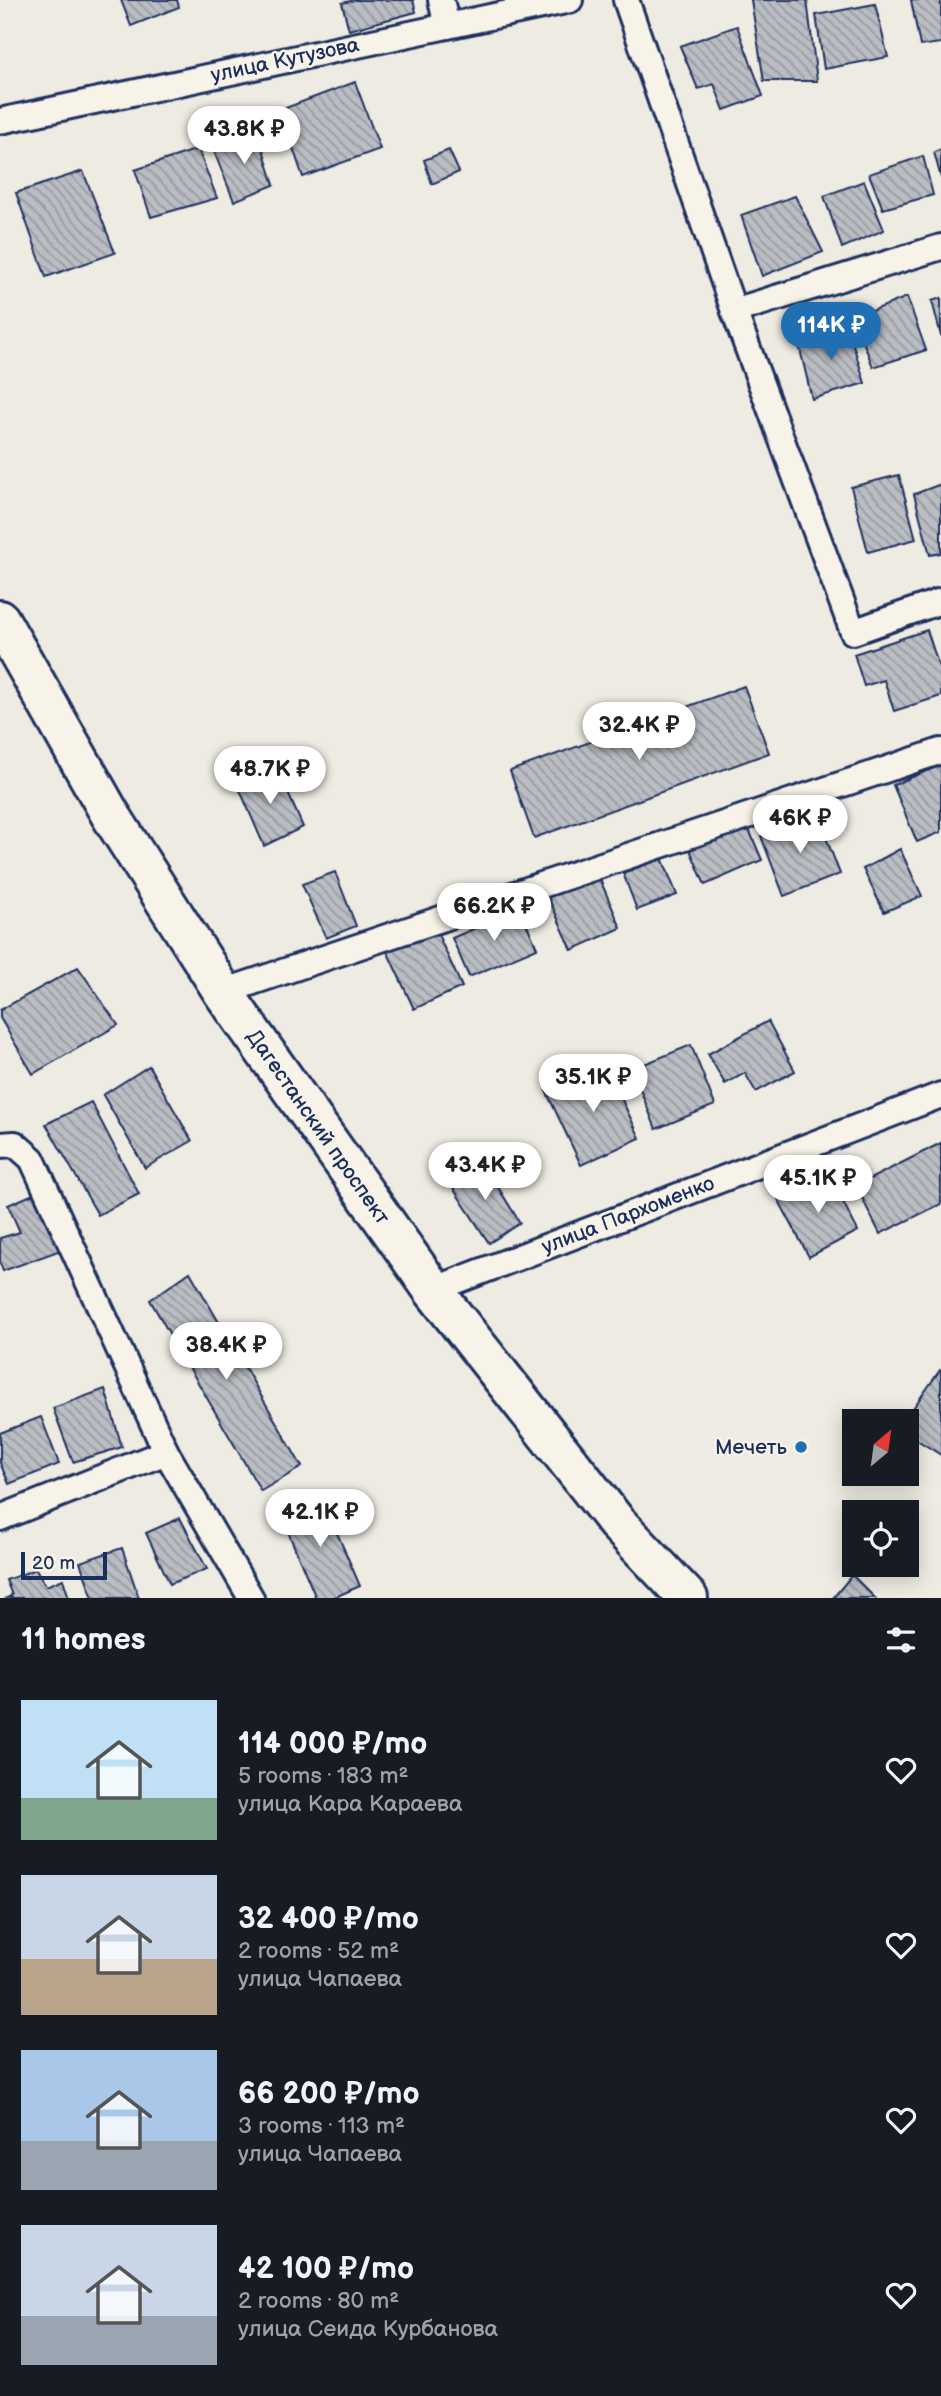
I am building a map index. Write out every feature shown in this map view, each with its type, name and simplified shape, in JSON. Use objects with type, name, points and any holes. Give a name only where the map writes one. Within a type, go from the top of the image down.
[{"type":"highway","name":"Дагестанский проспект","points":[[0,620],[110,814],[223,992],[433,1290],[617,1523],[688,1598]]},
{"type":"street","points":[[441,0],[447,26]]},
{"type":"street","name":"улица Кутузова","points":[[0,121],[570,0]]},
{"type":"street","points":[[626,0],[734,311],[853,632],[941,601]]},
{"type":"street","points":[[734,311],[941,247]]},
{"type":"street","points":[[223,992],[941,751]]},
{"type":"street","name":"улица Пархоменко","points":[[433,1290],[941,1095]]},
{"type":"street","points":[[7,1144],[32,1159],[166,1452],[251,1598]]},
{"type":"street","points":[[0,1518],[166,1452]]},
{"type":"building","points":[[121,0],[177,0],[179,7],[131,26]]},
{"type":"building","points":[[355,0],[413,0],[416,12],[349,30],[342,3]]},
{"type":"building","points":[[751,0],[807,0],[817,81],[764,81]]},
{"type":"building","points":[[911,0],[941,0],[941,43],[920,46]]},
{"type":"building","points":[[875,4],[888,57],[824,69],[816,15]]},
{"type":"building","points":[[737,26],[763,96],[724,110],[714,84],[698,89],[680,46]]},
{"type":"building","points":[[355,82],[380,149],[303,177],[280,110]]},
{"type":"building","points":[[257,130],[274,185],[234,201],[213,149]]},
{"type":"building","points":[[198,149],[217,198],[151,217],[135,170]]},
{"type":"building","points":[[941,149],[941,178],[934,152]]},
{"type":"building","points":[[449,150],[459,172],[432,184],[424,160]]},
{"type":"building","points":[[923,156],[933,195],[883,209],[869,174]]},
{"type":"building","points":[[83,171],[115,253],[46,277],[16,193]]},
{"type":"building","points":[[864,181],[884,230],[842,248],[824,196]]},
{"type":"building","points":[[795,196],[823,252],[762,276],[741,215]]},
{"type":"building","points":[[907,297],[926,350],[873,367],[854,318]]},
{"type":"building","points":[[941,298],[941,336],[932,301]]},
{"type":"building","points":[[847,325],[865,383],[812,399],[798,341]]},
{"type":"building","points":[[899,475],[916,539],[868,552],[851,487]]},
{"type":"building","points":[[941,484],[941,553],[930,555],[914,494]]},
{"type":"building","points":[[927,630],[941,673],[941,696],[894,711],[884,680],[864,686],[854,654]]},
{"type":"building","points":[[744,686],[769,753],[534,838],[510,771]]},
{"type":"building","points":[[941,765],[941,832],[917,842],[893,785]]},
{"type":"building","points":[[276,766],[303,827],[264,846],[237,783]]},
{"type":"building","points":[[817,814],[840,874],[784,896],[761,836]]},
{"type":"building","points":[[745,820],[762,860],[705,885],[688,845]]},
{"type":"building","points":[[900,849],[922,896],[884,912],[863,869]]},
{"type":"building","points":[[662,858],[677,895],[637,910],[623,873]]},
{"type":"building","points":[[335,872],[356,926],[326,938],[302,884]]},
{"type":"building","points":[[598,875],[621,928],[572,950],[548,897]]},
{"type":"building","points":[[520,909],[537,948],[469,977],[452,938]]},
{"type":"building","points":[[434,926],[462,987],[414,1009],[386,949]]},
{"type":"building","points":[[78,967],[118,1025],[33,1074],[0,1018],[0,1010]]},
{"type":"building","points":[[768,1021],[795,1071],[756,1092],[745,1073],[725,1084],[708,1054]]},
{"type":"building","points":[[691,1045],[715,1105],[656,1129],[632,1069]]},
{"type":"building","points":[[605,1064],[640,1138],[581,1165],[546,1091]]},
{"type":"building","points":[[149,1066],[192,1141],[145,1168],[103,1095]]},
{"type":"building","points":[[91,1102],[139,1194],[98,1215],[46,1124]]},
{"type":"building","points":[[941,1143],[941,1204],[880,1234],[856,1186]]},
{"type":"building","points":[[482,1161],[520,1223],[489,1243],[449,1182]]},
{"type":"building","points":[[828,1173],[858,1231],[809,1257],[778,1199]]},
{"type":"building","points":[[38,1192],[61,1250],[3,1271],[0,1263],[0,1238],[20,1232],[8,1205]]},
{"type":"building","points":[[190,1272],[302,1467],[261,1491],[150,1300]]},
{"type":"building","points":[[940,1370],[941,1455],[919,1441],[919,1409],[912,1409]]},
{"type":"building","points":[[105,1389],[122,1447],[73,1462],[53,1408]]},
{"type":"building","points":[[41,1417],[59,1464],[9,1484],[0,1463],[0,1433]]},
{"type":"building","points":[[321,1496],[360,1586],[333,1598],[316,1598],[280,1513]]},
{"type":"building","points":[[180,1518],[207,1569],[170,1584],[146,1533]]},
{"type":"building","points":[[122,1548],[139,1598],[93,1598],[80,1562]]},
{"type":"building","points":[[36,1569],[46,1586],[63,1579],[69,1598],[7,1598],[12,1595],[6,1580]]},
{"type":"building","points":[[850,1577],[854,1577],[875,1598],[833,1598]]},
{"type":"place","name":"Мечеть","points":[[801,1447]]}]
